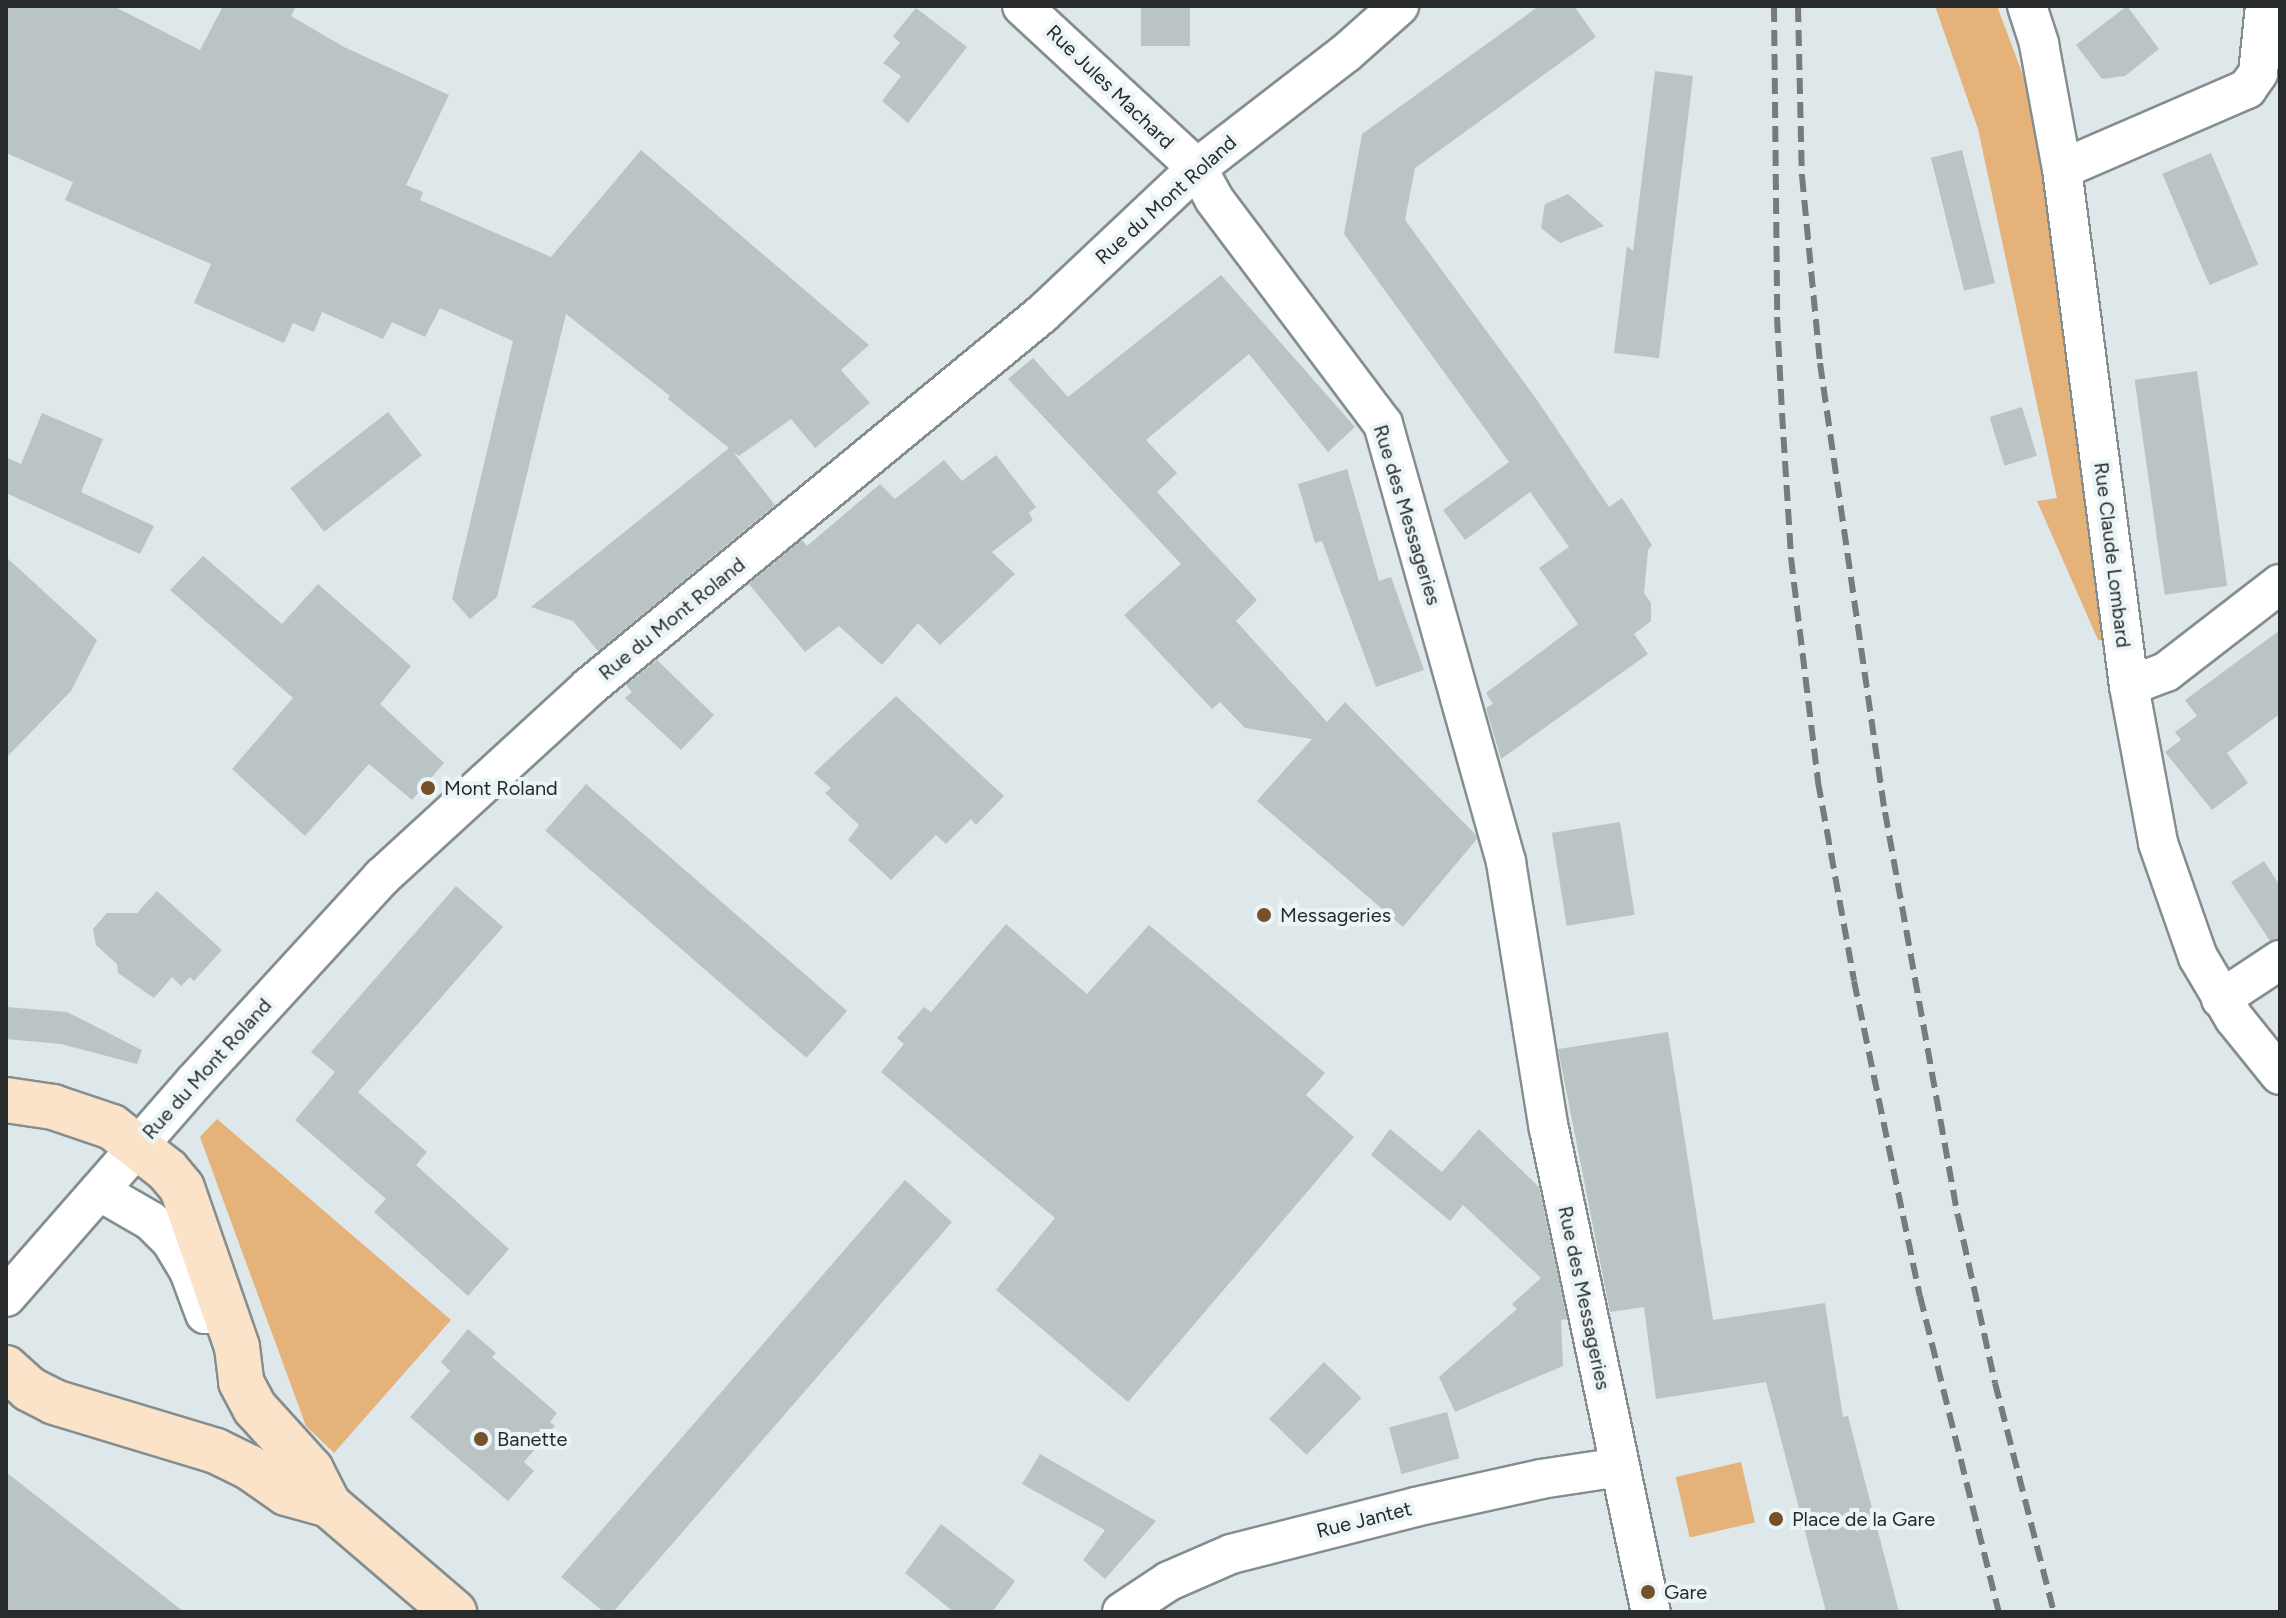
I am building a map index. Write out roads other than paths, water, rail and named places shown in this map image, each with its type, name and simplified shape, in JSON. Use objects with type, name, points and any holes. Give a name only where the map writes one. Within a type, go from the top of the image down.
[{"type":"main road","points":[[6,1100],[84,1115],[112,1127],[138,1146],[182,1188],[237,1347],[241,1382],[255,1408],[311,1470],[329,1505],[454,1612]]},
{"type":"main road","points":[[6,1368],[29,1389],[54,1402],[216,1451],[249,1467],[286,1493],[329,1505]]},
{"type":"street","name":"Rue Jules Machard","points":[[1022,6],[1197,168]]},
{"type":"street","name":"Rue du Mont Roland","points":[[6,1297],[382,877],[589,687],[1042,314],[1197,168],[1346,53],[1399,6]]},
{"type":"street","name":"Rue Claude Lombard","points":[[2027,6],[2039,44],[2062,169],[2129,686],[2145,786],[2163,864],[2193,947],[2221,999],[2280,1075]]},
{"type":"street","points":[[2062,169],[2247,89],[2258,73],[2265,6]]},
{"type":"street","name":"Rue des Messageries","points":[[1197,168],[1214,199],[1383,424],[1506,862],[1549,1129],[1651,1612]]},
{"type":"street","points":[[2129,686],[2166,672],[2280,584]]},
{"type":"street","points":[[2221,999],[2280,960]]},
{"type":"street","points":[[99,1191],[140,1214],[171,1241],[189,1271],[222,1359],[241,1382]]},
{"type":"street","name":"Rue Jantet","points":[[1122,1612],[1169,1581],[1215,1559],[1415,1507],[1541,1479],[1620,1467]]},
{"type":"railway","points":[[1774,6],[1777,317],[1782,413],[1791,558],[1818,782],[1854,981],[1920,1296],[1999,1612]]},
{"type":"railway","points":[[1798,6],[1802,176],[1820,363],[1885,812],[1958,1216],[1995,1383],[2054,1612]]},
{"type":"place","name":"Mont Roland","points":[[428,788]]},
{"type":"place","name":"Messageries","points":[[1264,915]]},
{"type":"place","name":"Banette","points":[[481,1439]]},
{"type":"place","name":"Place de la Gare","points":[[1776,1519]]},
{"type":"place","name":"Gare","points":[[1648,1592]]}]
